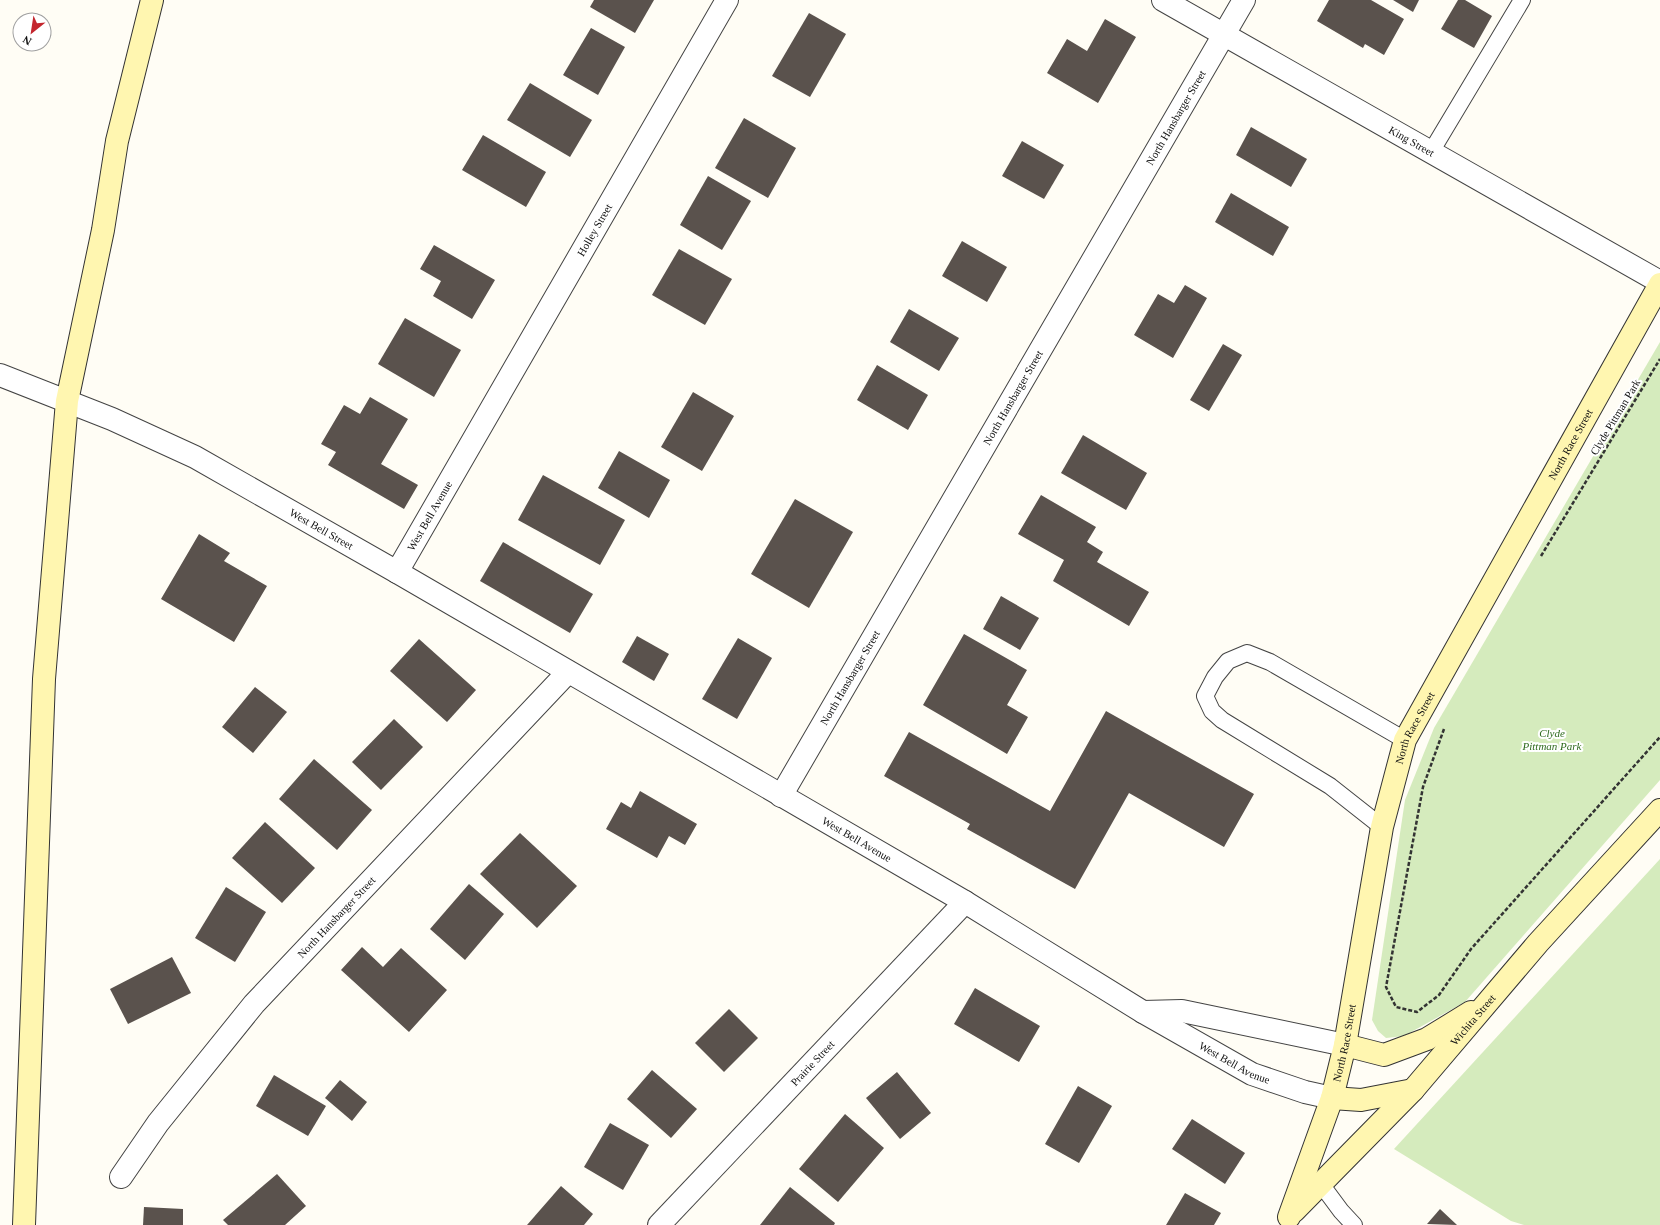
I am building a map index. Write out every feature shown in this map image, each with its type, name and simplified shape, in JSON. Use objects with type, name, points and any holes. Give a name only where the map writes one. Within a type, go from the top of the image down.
[{"type":"street","points":[[24,1225],[44,679],[67,401],[103,230],[117,141],[152,0]]},
{"type":"street","name":"Holley Street","points":[[462,458],[727,0]]},
{"type":"street","name":"King Street","points":[[1163,0],[1660,283]]},
{"type":"street","name":"North Hansbarger Street","points":[[781,796],[1244,0]]},
{"type":"street","name":"North Race Street","points":[[1285,1221],[1332,1098],[1345,1045],[1382,827],[1405,740],[1660,283]]},
{"type":"street","name":"West Bell Street","points":[[0,375],[112,419],[194,457],[568,672]]},
{"type":"street","name":"West Bell Avenue","points":[[396,572],[462,458]]},
{"type":"street","name":"West Bell Avenue","points":[[568,672],[965,902],[1143,1012],[1252,1074],[1305,1092],[1332,1098]]},
{"type":"street","name":"North Hansbarger Street","points":[[121,1177],[158,1123],[254,1004],[568,672]]},
{"type":"street","name":"Wichita Street","points":[[1285,1221],[1413,1090],[1538,943],[1660,810]]},
{"type":"street","name":"Prairie Street","points":[[660,1225],[965,902]]},
{"type":"street","points":[[1143,1012],[1182,1011],[1345,1045],[1384,1056],[1427,1039],[1488,1001]]},
{"type":"street","points":[[1332,1098],[1361,1100],[1413,1090]]},
{"type":"lane","points":[[1431,152],[1522,0]]},
{"type":"lane","points":[[1382,827],[1330,786],[1222,720],[1212,711],[1205,696],[1215,677],[1228,661],[1247,653],[1270,662],[1405,740]]},
{"type":"lane","points":[[1322,1184],[1341,1211],[1354,1225]]},
{"type":"path","name":"Clyde Pittman Park","points":[[1537,563],[1660,359]]},
{"type":"path","points":[[1444,728],[1423,787],[1386,987],[1396,1007],[1417,1012],[1439,995],[1471,949],[1660,737]]},
{"type":"green space","name":"Clyde Pittman Park","points":[[1660,342],[1660,780],[1465,1002],[1404,1036],[1386,1038],[1378,1031],[1372,1020],[1405,800],[1434,728]]},
{"type":"green space","points":[[1660,859],[1660,1225],[1524,1225],[1511,1221],[1394,1149]]},
{"type":"building","points":[[594,0],[654,0],[635,33],[590,7]]},
{"type":"building","points":[[1329,0],[1371,0],[1404,19],[1384,55],[1365,44],[1363,48],[1317,21]]},
{"type":"building","points":[[1393,0],[1419,0],[1413,12]]},
{"type":"building","points":[[1458,0],[1465,0],[1492,16],[1474,48],[1441,29]]},
{"type":"building","points":[[809,13],[846,34],[810,97],[772,76]]},
{"type":"building","points":[[1105,19],[1136,37],[1098,103],[1047,73],[1067,39],[1087,51]]},
{"type":"building","points":[[591,28],[625,47],[598,95],[563,75]]},
{"type":"building","points":[[530,83],[592,120],[570,157],[507,120]]},
{"type":"building","points":[[744,118],[796,148],[768,198],[715,168]]},
{"type":"building","points":[[1251,127],[1307,159],[1291,187],[1236,155]]},
{"type":"building","points":[[483,135],[546,172],[526,207],[462,170]]},
{"type":"building","points":[[1022,141],[1064,165],[1044,199],[1002,176]]},
{"type":"building","points":[[708,176],[751,201],[722,250],[680,225]]},
{"type":"building","points":[[1231,193],[1289,227],[1273,256],[1215,222]]},
{"type":"building","points":[[962,241],[1007,267],[987,302],[942,276]]},
{"type":"building","points":[[434,245],[495,280],[472,319],[433,296],[441,281],[420,269]]},
{"type":"building","points":[[679,249],[732,279],[705,325],[652,295]]},
{"type":"building","points":[[1185,285],[1207,298],[1173,358],[1134,335],[1158,294],[1174,303]]},
{"type":"building","points":[[909,309],[959,338],[939,371],[890,342]]},
{"type":"building","points":[[405,318],[461,350],[434,397],[378,364]]},
{"type":"building","points":[[1223,344],[1242,355],[1209,411],[1190,400]]},
{"type":"building","points":[[877,365],[928,395],[908,430],[857,400]]},
{"type":"building","points":[[693,392],[734,416],[702,471],[661,447]]},
{"type":"building","points":[[370,397],[408,419],[381,464],[418,485],[404,509],[328,465],[336,452],[321,444],[344,405],[360,414]]},
{"type":"building","points":[[1083,435],[1147,473],[1126,510],[1061,473]]},
{"type":"building","points":[[619,451],[670,480],[649,518],[598,488]]},
{"type":"building","points":[[543,475],[625,520],[600,565],[518,520]]},
{"type":"building","points":[[1041,495],[1096,527],[1087,542],[1103,552],[1097,562],[1149,592],[1129,626],[1053,581],[1064,560],[1018,534]]},
{"type":"building","points":[[795,499],[853,532],[809,608],[751,574]]},
{"type":"building","points":[[199,534],[230,553],[224,561],[267,586],[234,642],[161,599]]},
{"type":"building","points":[[503,542],[593,594],[570,633],[480,581]]},
{"type":"building","points":[[1001,596],[1039,618],[1020,650],[983,629]]},
{"type":"building","points":[[964,634],[1027,670],[1007,705],[1028,717],[1007,754],[923,705]]},
{"type":"building","points":[[637,636],[669,654],[654,681],[622,662]]},
{"type":"building","points":[[738,638],[772,658],[737,719],[702,699]]},
{"type":"building","points":[[419,639],[476,690],[447,722],[390,671]]},
{"type":"building","points":[[255,687],[287,712],[253,753],[222,727]]},
{"type":"building","points":[[1106,711],[1254,794],[1224,847],[1129,793],[1075,889],[967,829],[970,824],[884,776],[909,732],[1050,811]]},
{"type":"building","points":[[394,719],[423,747],[381,790],[352,762]]},
{"type":"building","points":[[314,759],[372,810],[337,850],[279,799]]},
{"type":"building","points":[[640,791],[697,824],[685,845],[669,836],[657,858],[606,829],[621,802],[631,808]]},
{"type":"building","points":[[265,822],[315,868],[282,903],[232,858]]},
{"type":"building","points":[[520,833],[577,886],[537,928],[480,874]]},
{"type":"building","points":[[469,884],[504,914],[465,960],[430,929]]},
{"type":"building","points":[[226,887],[266,912],[235,962],[195,938]]},
{"type":"building","points":[[362,947],[383,967],[401,948],[447,990],[409,1032],[341,970]]},
{"type":"building","points":[[172,957],[191,993],[128,1024],[110,989]]},
{"type":"building","points":[[975,988],[1040,1026],[1019,1062],[954,1024]]},
{"type":"building","points":[[729,1009],[758,1038],[724,1072],[695,1043]]},
{"type":"building","points":[[652,1070],[697,1109],[671,1138],[627,1099]]},
{"type":"building","points":[[897,1072],[931,1113],[900,1139],[866,1098]]},
{"type":"building","points":[[274,1075],[326,1106],[308,1136],[256,1106]]},
{"type":"building","points":[[340,1080],[367,1102],[352,1121],[325,1098]]},
{"type":"building","points":[[1078,1086],[1112,1106],[1079,1163],[1045,1144]]},
{"type":"building","points":[[845,1114],[884,1148],[838,1202],[799,1169]]},
{"type":"building","points":[[1192,1119],[1245,1153],[1225,1184],[1172,1149]]},
{"type":"building","points":[[610,1123],[649,1145],[623,1190],[584,1167]]},
{"type":"building","points":[[277,1174],[306,1206],[285,1225],[228,1225],[223,1220]]},
{"type":"building","points":[[561,1186],[593,1214],[584,1225],[527,1225]]},
{"type":"building","points":[[790,1187],[835,1223],[834,1225],[760,1225]]},
{"type":"building","points":[[1185,1193],[1221,1213],[1214,1225],[1166,1225]]},
{"type":"building","points":[[144,1207],[183,1209],[183,1225],[143,1225]]},
{"type":"building","points":[[1440,1209],[1457,1225],[1427,1224]]}]
